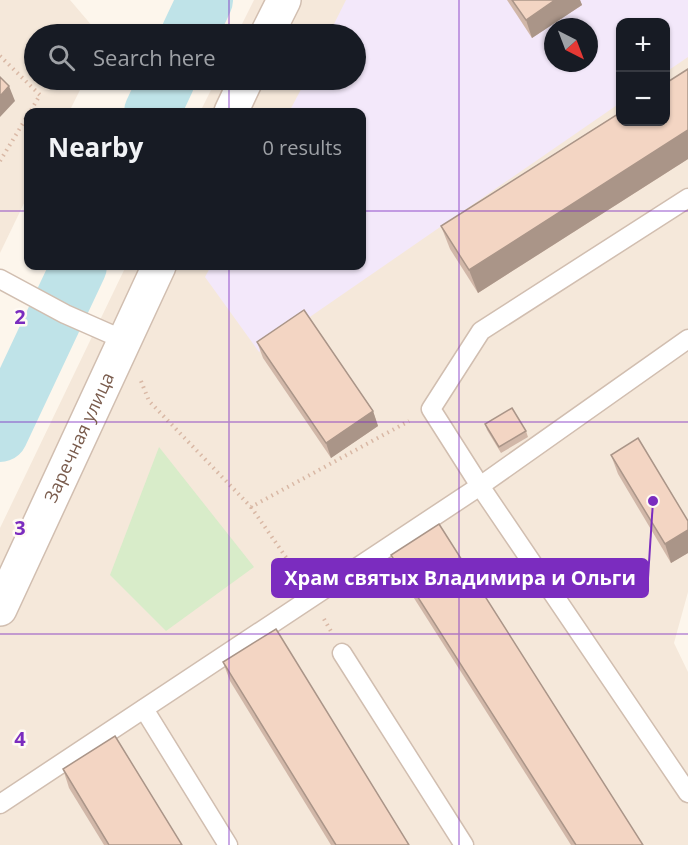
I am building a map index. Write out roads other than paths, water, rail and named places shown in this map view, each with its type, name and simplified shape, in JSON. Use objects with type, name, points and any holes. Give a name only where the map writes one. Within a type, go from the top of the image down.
[{"type":"street","points":[[272,24],[284,0]]},
{"type":"street","points":[[233,108],[241,90]]},
{"type":"street","name":"Заречная улица","points":[[0,609],[157,270]]},
{"type":"lane","points":[[688,198],[481,331],[431,409],[480,486],[688,793]]},
{"type":"lane","points":[[2,281],[65,314],[124,340]]},
{"type":"lane","points":[[0,804],[480,486],[688,339]]},
{"type":"lane","points":[[342,653],[464,845]]},
{"type":"lane","points":[[144,709],[228,845]]},
{"type":"waterway","points":[[194,24],[205,0]]},
{"type":"waterway","points":[[154,108],[162,90]]},
{"type":"waterway","points":[[0,434],[77,270]]},
{"type":"place","name":"Храм святых Владимира и Ольги","points":[[653,501]]}]
